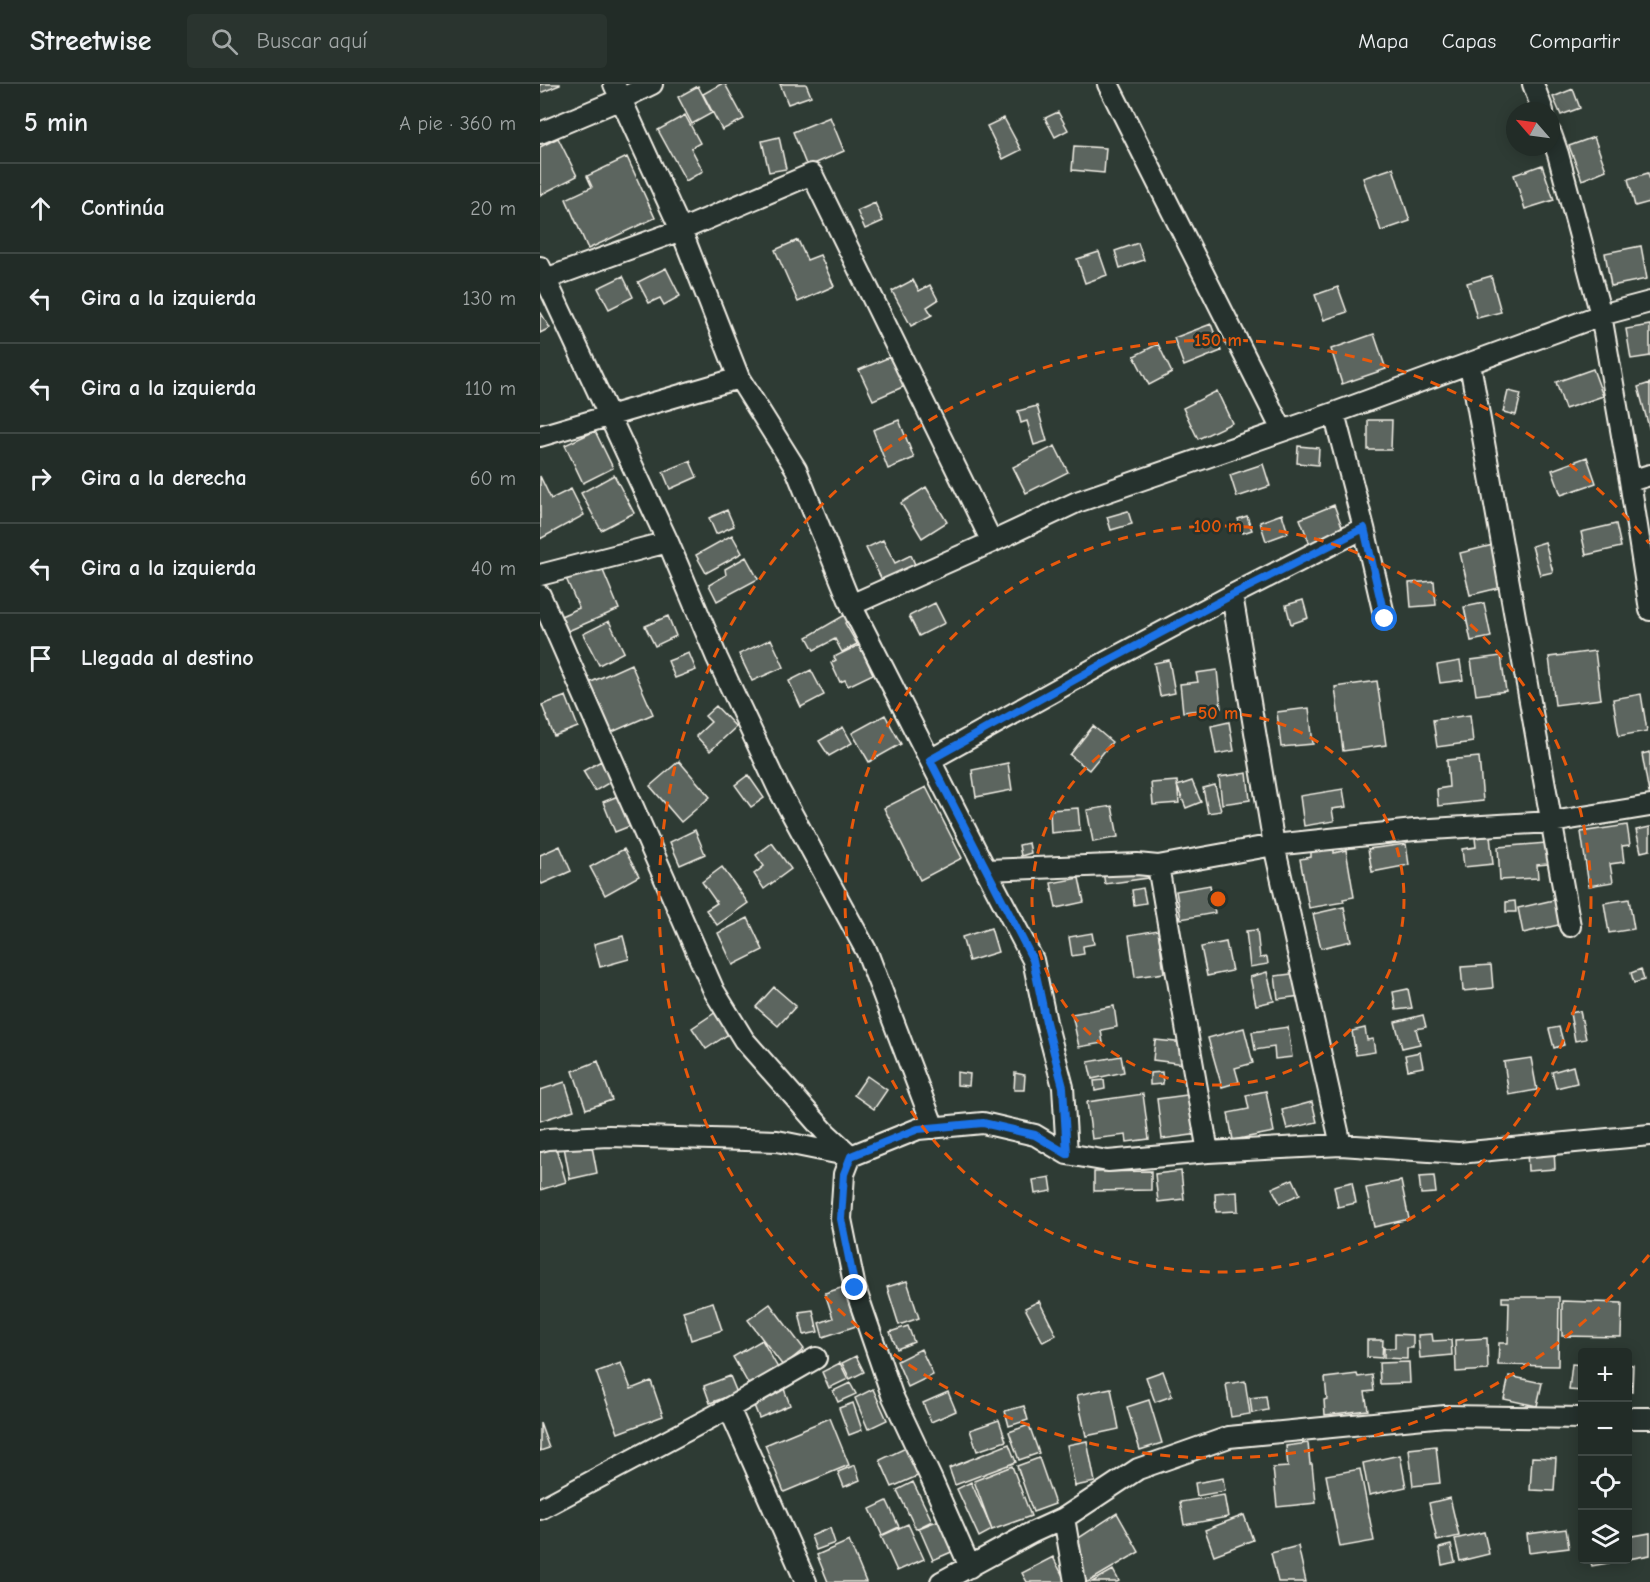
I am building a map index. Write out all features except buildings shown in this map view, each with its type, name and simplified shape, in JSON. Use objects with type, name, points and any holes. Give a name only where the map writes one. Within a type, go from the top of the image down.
[{"type":"street","points":[[540,133],[618,91],[652,84]]},
{"type":"street","points":[[1108,84],[1282,430]]},
{"type":"street","points":[[1533,84],[1540,102]]},
{"type":"street","points":[[618,91],[681,230],[739,378],[796,470],[851,605],[1033,960],[1063,1087],[1067,1154]]},
{"type":"street","points":[[1559,156],[1601,315],[1650,610]]},
{"type":"street","points":[[934,1128],[867,952],[779,790],[717,658],[668,542],[542,275],[681,230],[812,174],[992,542]]},
{"type":"street","points":[[851,605],[1077,502],[1334,413],[1601,315],[1650,302]]},
{"type":"street","points":[[1470,364],[1570,926]]},
{"type":"street","points":[[540,436],[739,378]]},
{"type":"street","points":[[1334,413],[1385,619]]},
{"type":"street","points":[[1630,481],[1650,475]]},
{"type":"street","points":[[930,760],[1232,595],[1364,528]]},
{"type":"street","points":[[540,576],[668,542]]},
{"type":"street","points":[[540,595],[714,991],[744,1040],[826,1133],[851,1156]]},
{"type":"street","points":[[1232,595],[1274,845],[1341,1145]]},
{"type":"street","points":[[986,870],[1137,864],[1158,867],[1274,845],[1414,830],[1552,822],[1650,806]]},
{"type":"street","points":[[1158,867],[1208,1152]]},
{"type":"street","points":[[540,1141],[609,1136],[777,1142],[851,1156],[918,1129],[983,1123],[1035,1135],[1067,1154],[1108,1161],[1208,1152],[1341,1145],[1459,1153],[1650,1135]]},
{"type":"street","points":[[851,1156],[844,1174],[841,1219],[855,1288],[892,1395],[970,1567]]},
{"type":"street","points":[[540,1509],[729,1408],[816,1358]]},
{"type":"street","points":[[729,1408],[806,1582]]},
{"type":"street","points":[[941,1582],[1031,1533],[1064,1518],[1138,1469],[1229,1437],[1445,1416],[1578,1418]]},
{"type":"street","points":[[1632,1418],[1650,1418]]},
{"type":"street","points":[[1064,1518],[1075,1582]]},
{"type":"route","points":[[855,1288],[841,1219],[844,1174],[851,1156],[918,1129],[983,1123],[1035,1135],[1067,1154],[1063,1087],[1033,960],[930,760],[1108,661],[1364,528],[1385,619]]}]
